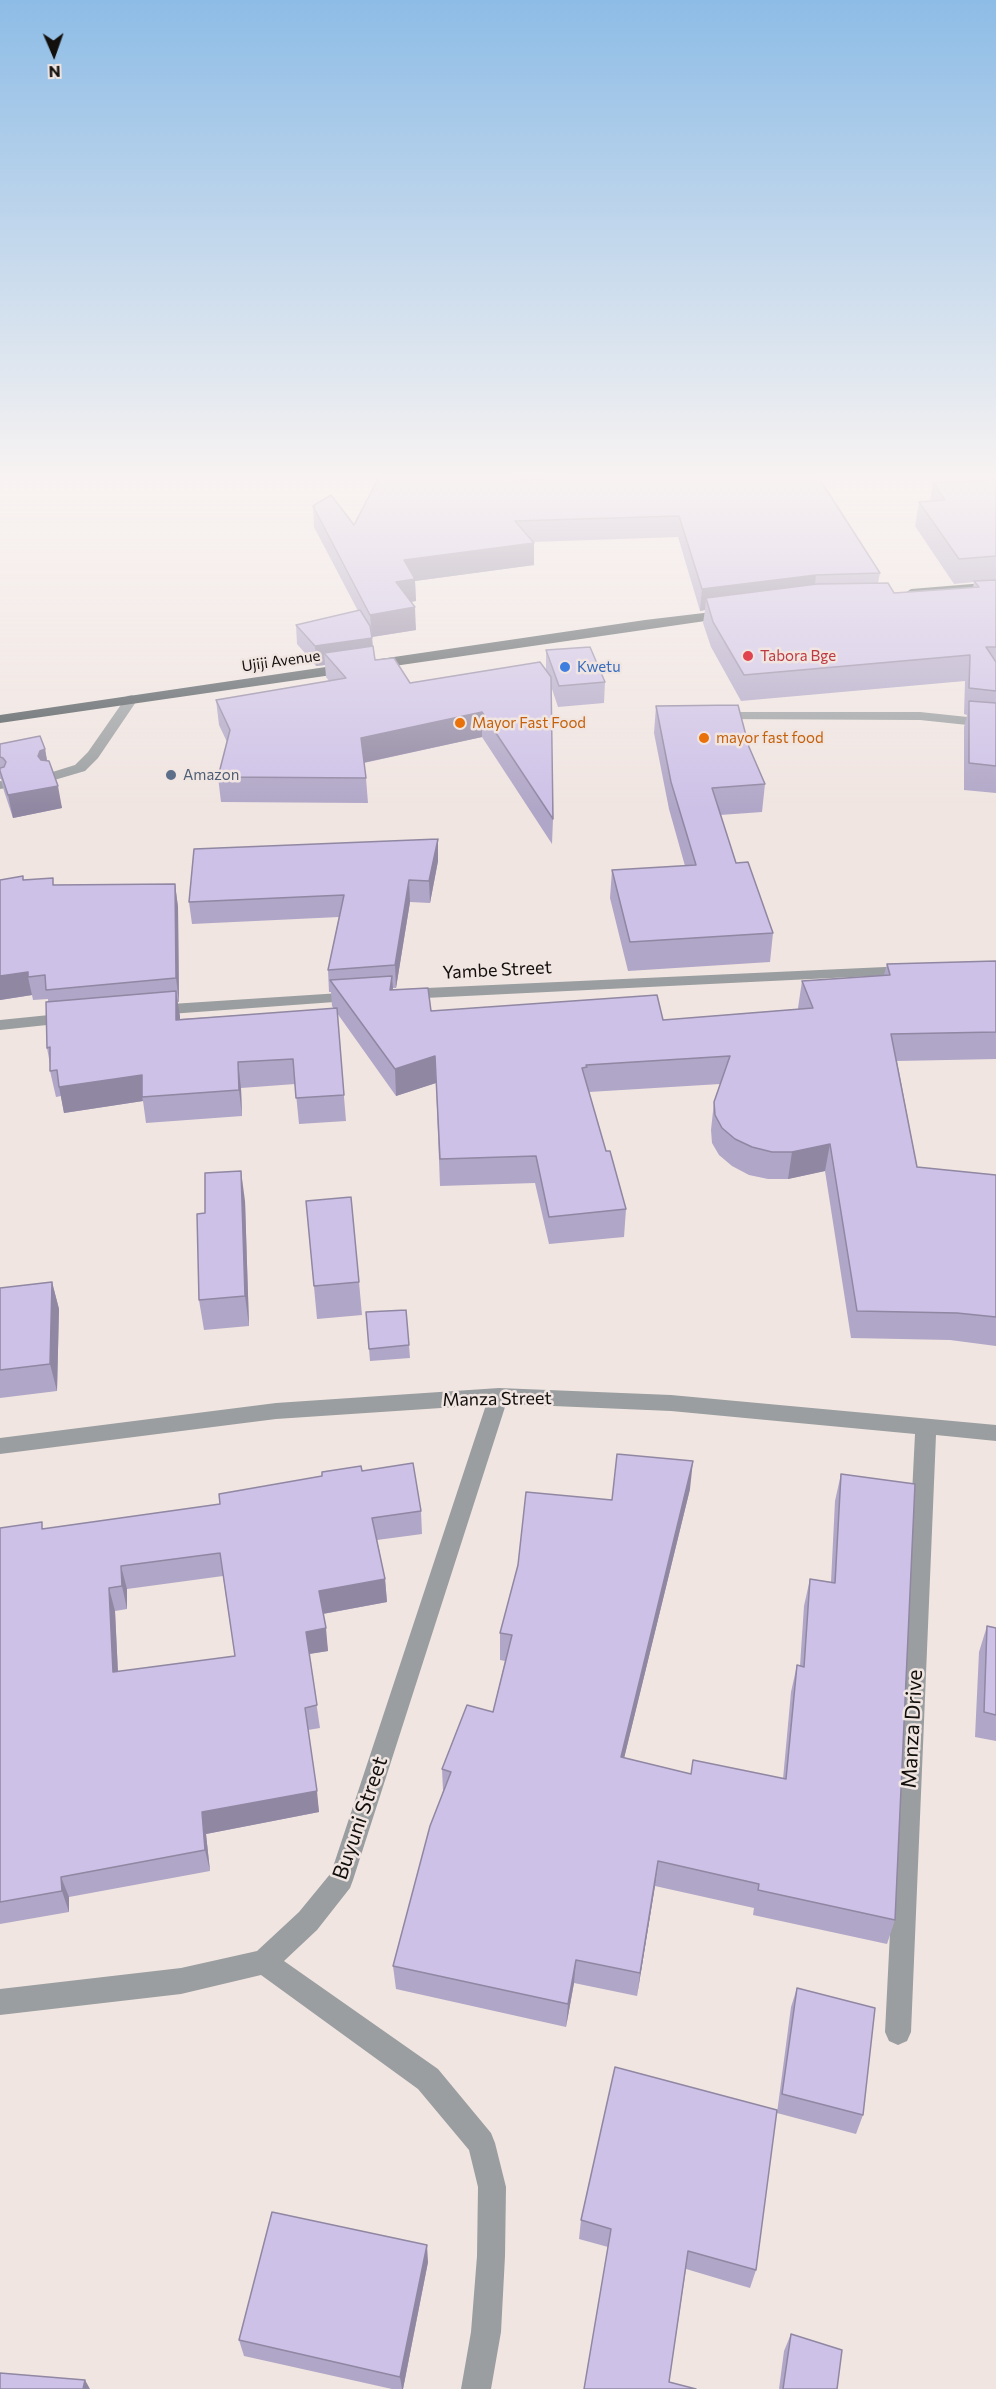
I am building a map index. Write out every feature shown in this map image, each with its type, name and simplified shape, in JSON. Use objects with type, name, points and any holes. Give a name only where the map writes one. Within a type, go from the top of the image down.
[{"type":"highway","points":[[992,586],[904,598],[996,599]]},
{"type":"highway","name":"Ujiji Avenue","points":[[0,719],[645,624],[746,612]]},
{"type":"street","points":[[51,777],[80,768],[93,755],[132,699]]},
{"type":"street","points":[[700,716],[920,716],[996,724]]},
{"type":"street","name":"Yambe Street","points":[[139,1012],[378,996],[927,970]]},
{"type":"street","points":[[0,1025],[81,1017]]},
{"type":"street","name":"Manza Street","points":[[0,1446],[276,1411],[499,1395],[671,1403],[996,1433]]},
{"type":"street","name":"Buyuni Street","points":[[0,2002],[182,1981],[264,1962],[308,1921],[341,1880],[499,1395]]},
{"type":"street","name":"Manza Drive","points":[[898,2032],[926,1426]]},
{"type":"street","points":[[264,1962],[428,2079],[481,2143],[492,2187],[491,2256],[486,2332],[476,2389]]},
{"type":"building","points":[[355,586],[399,586],[415,607],[370,615]]},
{"type":"building","points":[[701,586],[722,586],[702,589]]},
{"type":"building","points":[[797,586],[890,586],[894,593],[996,586],[996,647],[986,647],[996,662],[996,691],[969,688],[970,655],[744,675],[713,622],[706,598]]},
{"type":"building","points":[[360,610],[370,626],[372,638],[315,646],[296,625]]},
{"type":"building","points":[[373,646],[375,660],[394,658],[410,683],[540,662],[551,677],[553,819],[482,712],[361,738],[366,778],[218,777],[230,730],[216,700],[346,678],[324,653]]},
{"type":"building","points":[[590,647],[605,682],[559,686],[546,650]]},
{"type":"building","points":[[969,701],[996,703],[996,766],[969,763]]},
{"type":"building","points":[[738,705],[749,747],[765,784],[712,788],[736,863],[748,862],[773,933],[630,942],[612,870],[696,865],[671,782],[656,706]]},
{"type":"building","points":[[40,736],[45,749],[40,751],[38,756],[41,760],[49,761],[58,786],[8,795],[0,771],[6,762],[0,757],[0,744]]},
{"type":"building","points":[[438,839],[429,881],[409,880],[395,965],[328,970],[344,895],[189,902],[194,849]]},
{"type":"building","points":[[23,876],[23,880],[53,878],[53,885],[175,884],[176,978],[46,990],[45,975],[28,977],[28,972],[0,976],[0,880]]},
{"type":"building","points":[[996,961],[996,1032],[891,1034],[917,1167],[996,1175],[996,1317],[957,1313],[857,1311],[830,1144],[792,1152],[772,1152],[752,1147],[735,1139],[722,1128],[715,1115],[714,1102],[730,1056],[586,1065],[587,1067],[582,1068],[606,1151],[610,1151],[626,1209],[549,1217],[536,1156],[440,1159],[435,1056],[395,1069],[330,980],[392,976],[390,990],[428,988],[431,1011],[657,995],[663,1020],[813,1008],[802,981],[890,975],[887,964]]},
{"type":"building","points":[[176,991],[176,1020],[337,1008],[344,1095],[296,1098],[293,1059],[238,1062],[239,1090],[142,1097],[142,1075],[59,1087],[57,1070],[50,1071],[46,1002]]},
{"type":"building","points":[[241,1171],[245,1296],[199,1300],[197,1214],[205,1213],[205,1173]]},
{"type":"building","points":[[351,1197],[359,1282],[314,1286],[306,1201]]},
{"type":"building","points":[[52,1282],[50,1364],[0,1370],[0,1288]]},
{"type":"building","points":[[406,1310],[409,1345],[369,1349],[366,1312]]},
{"type":"building","points":[[617,1454],[693,1461],[621,1757],[691,1774],[693,1760],[786,1779],[797,1665],[804,1667],[810,1579],[835,1583],[841,1474],[915,1484],[895,1920],[758,1890],[759,1884],[658,1861],[640,1973],[576,1960],[568,2004],[393,1966],[430,1826],[451,1772],[442,1769],[467,1705],[493,1712],[512,1635],[500,1633],[518,1565],[526,1492],[612,1500]]},
{"type":"building","points":[[413,1463],[421,1511],[372,1518],[385,1579],[319,1591],[326,1628],[306,1632],[317,1705],[305,1708],[317,1791],[202,1812],[205,1850],[61,1877],[62,1891],[0,1902],[0,1528],[42,1522],[42,1529],[220,1504],[219,1494],[322,1476],[322,1472],[361,1466],[362,1471]],"holes":[[[220,1553],[235,1656],[113,1672],[109,1588],[122,1586],[121,1566]]]},
{"type":"building","points":[[987,1626],[996,1628],[996,1715],[984,1712]]},
{"type":"building","points":[[797,1988],[875,2008],[863,2115],[782,2094]]},
{"type":"building","points":[[615,2067],[777,2110],[756,2270],[688,2251],[669,2382],[696,2389],[584,2389],[611,2229],[581,2220]]},
{"type":"building","points":[[272,2212],[427,2245],[400,2377],[239,2340]]},
{"type":"building","points":[[791,2334],[842,2350],[837,2389],[783,2389]]},
{"type":"building","points":[[0,2373],[85,2380],[83,2389],[0,2389]]},
{"type":"place","name":"Tabora Bge","points":[[748,656]]},
{"type":"place","name":"Kwetu","points":[[565,667]]},
{"type":"place","name":"Mayor Fast Food","points":[[460,723]]},
{"type":"place","name":"mayor fast food","points":[[704,738]]},
{"type":"place","name":"Amazon","points":[[171,775]]}]
